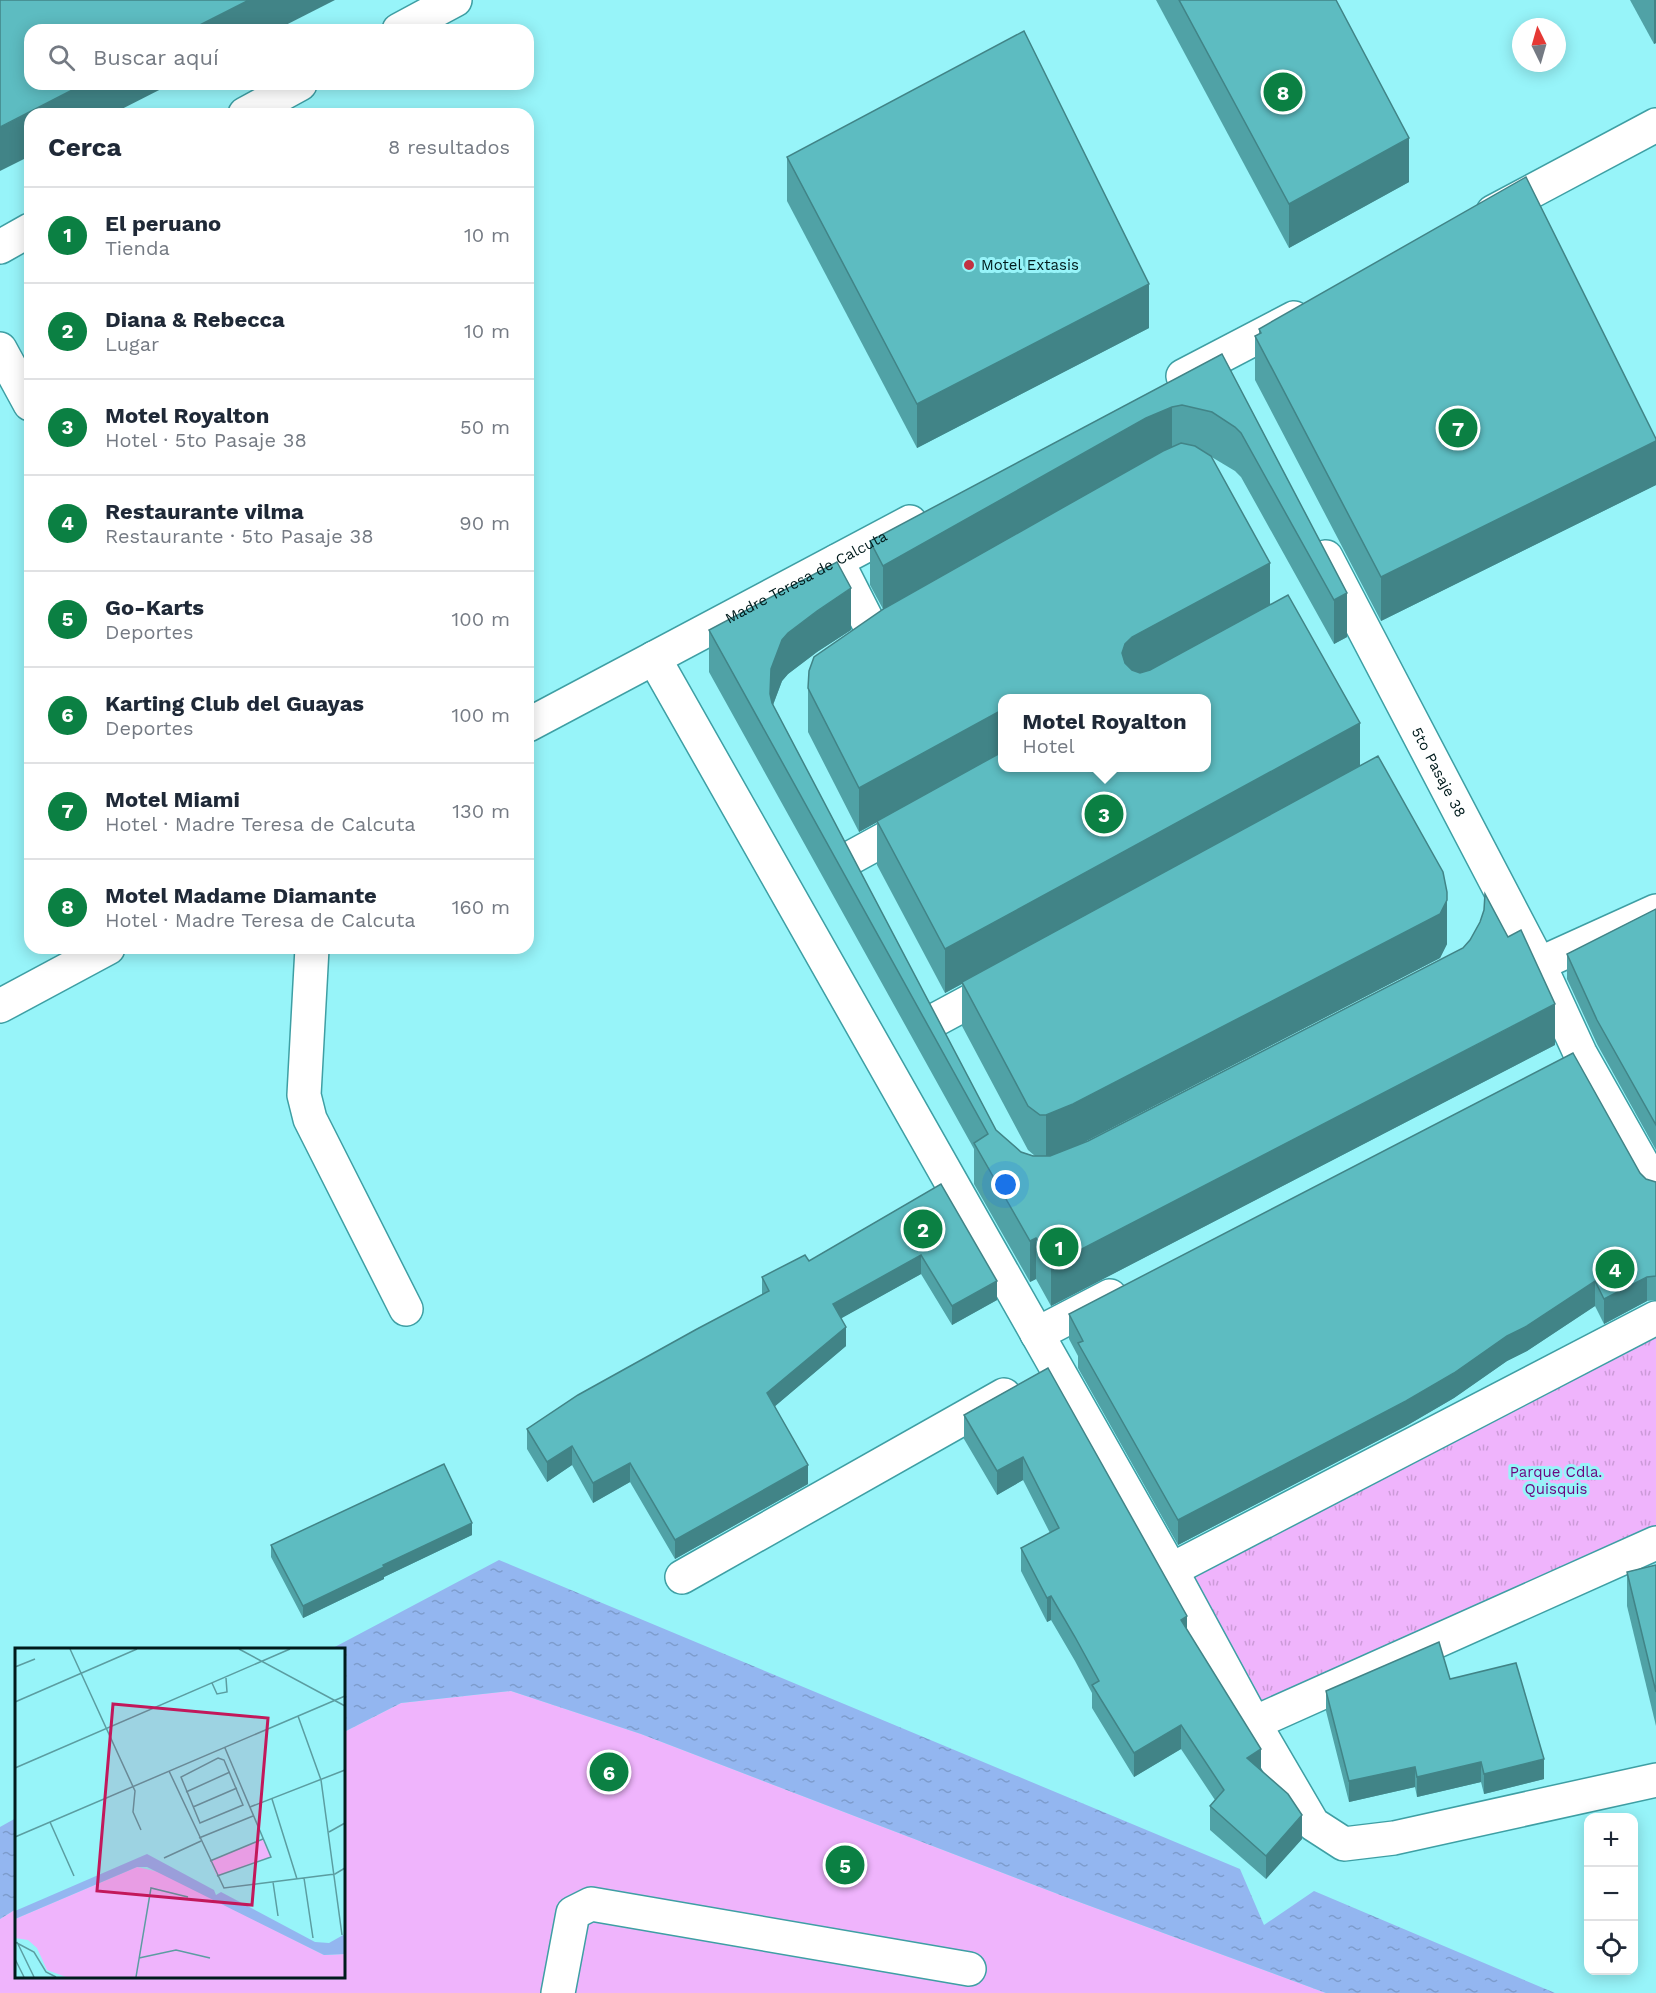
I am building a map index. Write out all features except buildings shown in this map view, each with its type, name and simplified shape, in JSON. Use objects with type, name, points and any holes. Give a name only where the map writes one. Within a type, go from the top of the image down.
[{"type":"street","points":[[410,24],[455,0]]},
{"type":"street","points":[[256,108],[289,90]]},
{"type":"street","points":[[1470,224],[1656,125]]},
{"type":"street","points":[[0,247],[24,234]]},
{"type":"street","points":[[1159,390],[1226,367],[1324,301]]},
{"type":"street","points":[[0,349],[24,393]]},
{"type":"street","name":"Madre Teresa de Calcuta","points":[[534,722],[941,506]]},
{"type":"street","name":"5to Pasaje 38","points":[[1314,535],[1539,964],[1569,1059],[1656,1188]]},
{"type":"street","points":[[837,561],[886,630],[847,655]]},
{"type":"street","points":[[654,658],[1313,1824],[1344,1844],[1394,1838],[1656,1780]]},
{"type":"street","points":[[852,857],[944,807]]},
{"type":"street","points":[[836,828],[868,887]]},
{"type":"street","points":[[1539,964],[1656,911]]},
{"type":"street","points":[[0,1006],[97,954]]},
{"type":"street","points":[[312,954],[304,1095],[310,1119],[406,1310]]},
{"type":"street","points":[[937,1019],[1031,968]]},
{"type":"street","points":[[921,989],[954,1050]]},
{"type":"street","points":[[1037,1334],[1132,1285]]},
{"type":"street","points":[[1171,1570],[1656,1318]]},
{"type":"street","points":[[682,1577],[1055,1366]]},
{"type":"street","points":[[1254,1723],[1656,1543]]},
{"type":"street","points":[[558,1993],[573,1912],[591,1904],[969,1969]]},
{"type":"green space","name":"Parque Cdla. Quisquis","points":[[1656,1318],[1656,1543],[1254,1723],[1171,1570]]},
{"type":"green space","points":[[511,1691],[641,1734],[1071,1899],[1326,1993],[0,1993],[0,1919],[15,1910],[15,1978],[345,1978],[345,1731],[401,1703]]},
{"type":"water","points":[[499,1560],[1240,1869],[1264,1925],[1314,1891],[1555,1993],[1326,1993],[1071,1899],[641,1734],[511,1691],[401,1703],[345,1731],[345,1648],[333,1648]]},
{"type":"water","points":[[15,1819],[15,1910],[0,1919],[0,1827]]},
{"type":"place","name":"Motel Madame Diamante","points":[[1283,92]]},
{"type":"place","name":"Motel Extasis","points":[[969,265]]},
{"type":"place","name":"Motel Miami","points":[[1458,428]]},
{"type":"place","name":"Motel Royalton","points":[[1104,814]]},
{"type":"place","name":"Diana & Rebecca","points":[[923,1229]]},
{"type":"place","name":"El peruano","points":[[1059,1247]]},
{"type":"place","name":"Restaurante vilma","points":[[1615,1269]]},
{"type":"place","name":"Karting Club del Guayas","points":[[609,1772]]},
{"type":"place","name":"Go-Karts","points":[[845,1865]]}]
